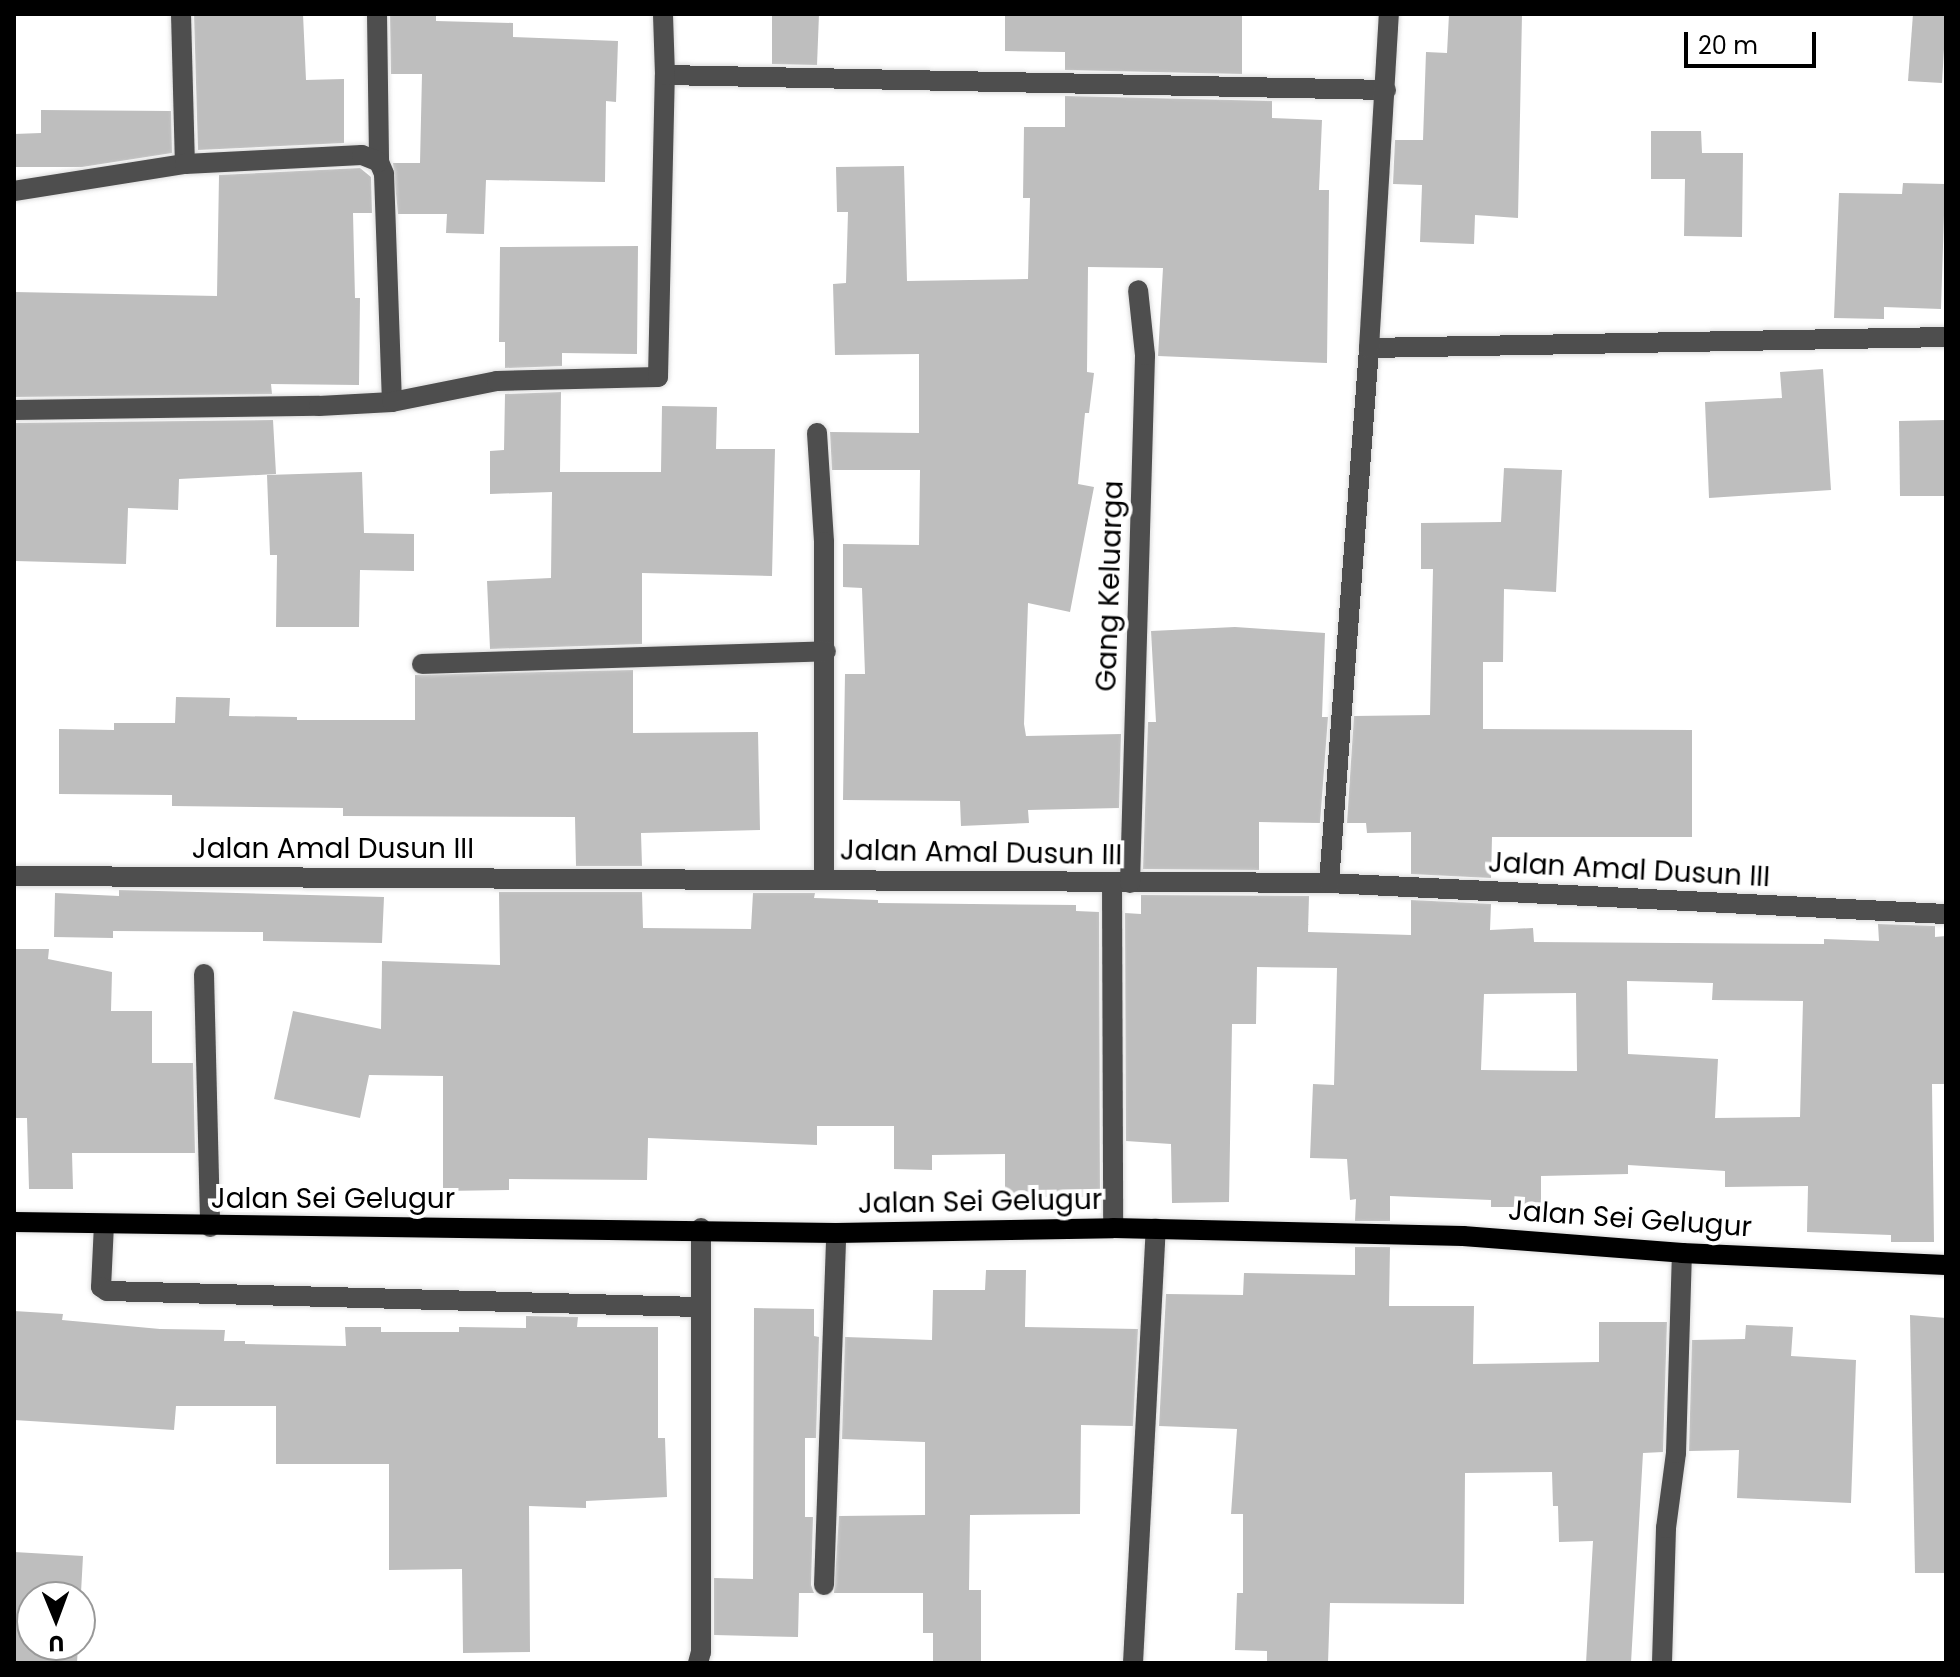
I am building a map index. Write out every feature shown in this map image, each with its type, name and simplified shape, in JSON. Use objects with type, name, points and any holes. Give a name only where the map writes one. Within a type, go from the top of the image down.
[{"type":"main road","name":"Jalan Sei Gelugur","points":[[14,1222],[210,1227],[701,1228],[836,1233],[1113,1228],[1463,1236],[1682,1253],[1946,1265]]},
{"type":"street","points":[[181,14],[185,164]]},
{"type":"street","points":[[377,14],[379,162],[384,174],[392,402]]},
{"type":"street","points":[[14,410],[392,402],[497,381],[658,377],[665,75],[663,14]]},
{"type":"street","points":[[1329,883],[1369,348],[1389,14]]},
{"type":"street","points":[[665,75],[1386,90]]},
{"type":"street","points":[[14,191],[185,164],[362,155],[379,162]]},
{"type":"street","name":"Gang Keluarga","points":[[1113,1228],[1121,883],[1145,355],[1138,290]]},
{"type":"street","points":[[1369,348],[1946,337]]},
{"type":"street","points":[[817,433],[826,651],[824,879]]},
{"type":"street","points":[[422,664],[826,651]]},
{"type":"street","name":"Jalan Amal Dusun III","points":[[14,876],[1329,883],[1946,914]]},
{"type":"street","points":[[204,974],[210,1227]]},
{"type":"street","points":[[104,1224],[101,1287],[107,1291],[700,1307]]},
{"type":"street","points":[[698,1663],[701,1652],[701,1228]]},
{"type":"street","points":[[1133,1663],[1156,1229]]},
{"type":"street","points":[[824,1585],[836,1233]]},
{"type":"street","points":[[1662,1663],[1666,1528],[1676,1453],[1682,1253]]},
{"type":"building","points":[[194,14],[303,14],[306,80],[344,79],[344,143],[198,150]]},
{"type":"building","points":[[390,14],[436,14],[436,21],[513,23],[513,37],[618,41],[616,102],[606,101],[605,182],[486,180],[484,234],[446,233],[447,214],[398,214],[393,163],[420,163],[422,74],[391,74]]},
{"type":"building","points":[[772,14],[819,14],[817,65],[772,64]]},
{"type":"building","points":[[1005,14],[1242,14],[1242,74],[1065,70],[1065,52],[1005,51]]},
{"type":"building","points":[[1449,14],[1522,14],[1518,218],[1475,215],[1474,244],[1420,242],[1422,185],[1393,184],[1395,140],[1423,140],[1426,52],[1447,53]]},
{"type":"building","points":[[1913,14],[1946,14],[1942,83],[1908,81]]},
{"type":"building","points":[[1065,96],[1272,101],[1272,118],[1322,120],[1319,190],[1329,190],[1327,363],[1158,356],[1163,268],[1088,267],[1087,372],[1094,373],[1089,413],[1085,413],[1078,484],[1094,487],[1070,612],[1028,603],[1024,724],[1026,736],[1121,734],[1119,808],[1028,810],[1029,823],[961,826],[960,801],[843,800],[845,674],[865,674],[862,588],[843,587],[843,544],[919,545],[920,470],[832,470],[830,432],[919,433],[919,354],[835,355],[833,284],[846,283],[848,212],[837,212],[836,167],[904,166],[907,281],[1028,279],[1030,198],[1023,198],[1024,127],[1065,127]]},
{"type":"building","points":[[41,110],[171,111],[172,153],[82,167],[14,167],[14,134],[41,133]]},
{"type":"building","points":[[1651,131],[1701,131],[1702,153],[1743,153],[1742,237],[1684,236],[1685,179],[1651,179]]},
{"type":"building","points":[[360,168],[371,177],[372,213],[353,213],[355,298],[360,298],[359,385],[271,384],[272,394],[14,397],[14,292],[217,296],[219,175]]},
{"type":"building","points":[[1903,183],[1945,184],[1941,309],[1884,307],[1884,319],[1834,318],[1839,193],[1902,194]]},
{"type":"building","points":[[638,246],[637,354],[562,353],[562,366],[505,368],[505,342],[499,342],[500,247]]},
{"type":"building","points":[[1823,369],[1831,490],[1709,498],[1705,402],[1782,398],[1780,372]]},
{"type":"building","points":[[561,392],[560,472],[661,472],[662,406],[717,407],[716,449],[775,449],[772,576],[642,573],[642,644],[490,649],[487,581],[551,578],[552,492],[490,494],[490,451],[504,450],[505,394]]},
{"type":"building","points":[[273,420],[276,474],[179,479],[178,510],[128,508],[126,564],[15,561],[14,423]]},
{"type":"building","points":[[1946,420],[1946,496],[1900,496],[1899,421]]},
{"type":"building","points":[[1504,468],[1562,470],[1556,592],[1504,589],[1503,662],[1483,662],[1483,729],[1692,730],[1692,837],[1492,837],[1491,878],[1411,874],[1411,832],[1367,833],[1366,823],[1347,823],[1354,716],[1430,715],[1433,569],[1421,569],[1421,523],[1501,522]]},
{"type":"building","points":[[362,472],[364,533],[414,534],[414,571],[360,570],[359,627],[276,627],[277,555],[270,555],[267,475]]},
{"type":"building","points":[[1235,627],[1325,633],[1322,717],[1328,717],[1320,823],[1259,822],[1259,870],[1143,869],[1148,722],[1156,722],[1151,631]]},
{"type":"building","points":[[633,670],[633,733],[758,732],[760,830],[641,833],[642,866],[576,866],[575,817],[343,816],[343,808],[172,806],[172,795],[59,794],[59,729],[114,730],[114,723],[175,723],[176,697],[230,698],[229,716],[297,717],[297,720],[415,720],[415,675]]},
{"type":"building","points":[[119,890],[384,897],[382,943],[263,941],[263,932],[113,931],[113,938],[54,937],[55,893],[119,896]]},
{"type":"building","points":[[499,892],[642,892],[643,928],[751,929],[753,893],[815,893],[814,898],[878,900],[878,903],[1076,905],[1076,911],[1099,912],[1100,1197],[1005,1197],[1005,1154],[932,1155],[932,1170],[894,1169],[894,1126],[817,1126],[817,1145],[648,1138],[647,1180],[509,1179],[509,1190],[443,1191],[443,1076],[369,1075],[360,1118],[274,1099],[293,1011],[381,1029],[382,961],[500,965]]},
{"type":"building","points":[[1141,895],[1309,896],[1308,932],[1411,935],[1411,900],[1491,904],[1490,930],[1533,928],[1534,942],[1824,944],[1824,939],[1879,941],[1878,924],[1935,926],[1935,937],[1946,936],[1946,1084],[1932,1084],[1934,1242],[1891,1242],[1891,1235],[1807,1232],[1808,1186],[1725,1187],[1725,1171],[1628,1165],[1628,1174],[1541,1176],[1541,1207],[1491,1207],[1491,1200],[1390,1196],[1390,1221],[1355,1221],[1356,1199],[1350,1200],[1347,1159],[1310,1158],[1313,1084],[1334,1085],[1337,968],[1257,967],[1256,1024],[1232,1024],[1229,1202],[1172,1203],[1171,1144],[1126,1141],[1125,913],[1141,914]],"holes":[[[1627,981],[1713,983],[1712,1000],[1803,1001],[1800,1117],[1715,1118],[1718,1059],[1628,1054]],[[1576,993],[1577,1071],[1481,1070],[1484,994]]]},
{"type":"building","points":[[14,949],[49,949],[48,959],[112,972],[111,1011],[152,1011],[152,1063],[193,1063],[195,1153],[72,1153],[73,1189],[29,1189],[27,1118],[14,1118]]},
{"type":"building","points":[[1355,1247],[1390,1247],[1389,1306],[1474,1306],[1473,1364],[1599,1362],[1599,1322],[1667,1322],[1663,1452],[1643,1453],[1631,1663],[1586,1663],[1593,1541],[1559,1542],[1558,1506],[1553,1506],[1552,1472],[1465,1473],[1464,1604],[1330,1603],[1328,1663],[1267,1663],[1267,1651],[1235,1650],[1237,1593],[1243,1593],[1243,1514],[1231,1514],[1237,1429],[1159,1426],[1166,1294],[1243,1295],[1244,1273],[1355,1275]]},
{"type":"building","points":[[986,1270],[1026,1270],[1025,1327],[1138,1329],[1133,1426],[1081,1425],[1080,1514],[970,1515],[969,1590],[981,1590],[981,1663],[933,1663],[933,1633],[923,1633],[923,1593],[834,1593],[839,1516],[925,1515],[925,1442],[842,1439],[845,1337],[932,1340],[933,1290],[985,1290]]},
{"type":"building","points":[[754,1308],[814,1309],[814,1336],[819,1337],[816,1438],[805,1438],[805,1517],[813,1517],[811,1585],[814,1593],[799,1593],[798,1637],[714,1635],[714,1578],[753,1579]]},
{"type":"building","points":[[14,1311],[63,1314],[62,1320],[160,1329],[225,1330],[224,1341],[245,1341],[245,1344],[346,1346],[345,1327],[381,1327],[381,1332],[459,1332],[459,1327],[526,1328],[526,1316],[578,1317],[577,1327],[658,1327],[658,1438],[665,1438],[667,1497],[586,1501],[586,1508],[529,1506],[530,1652],[463,1653],[462,1569],[389,1570],[389,1464],[276,1464],[276,1406],[176,1406],[174,1430],[14,1420]]},
{"type":"building","points":[[1910,1315],[1946,1318],[1946,1573],[1915,1573]]},
{"type":"building","points":[[1746,1325],[1793,1327],[1791,1356],[1856,1360],[1851,1503],[1737,1498],[1739,1450],[1689,1451],[1692,1340],[1745,1339]]},
{"type":"building","points":[[14,1552],[83,1556],[82,1581],[16,1581],[16,1661],[77,1663],[14,1663]]}]
